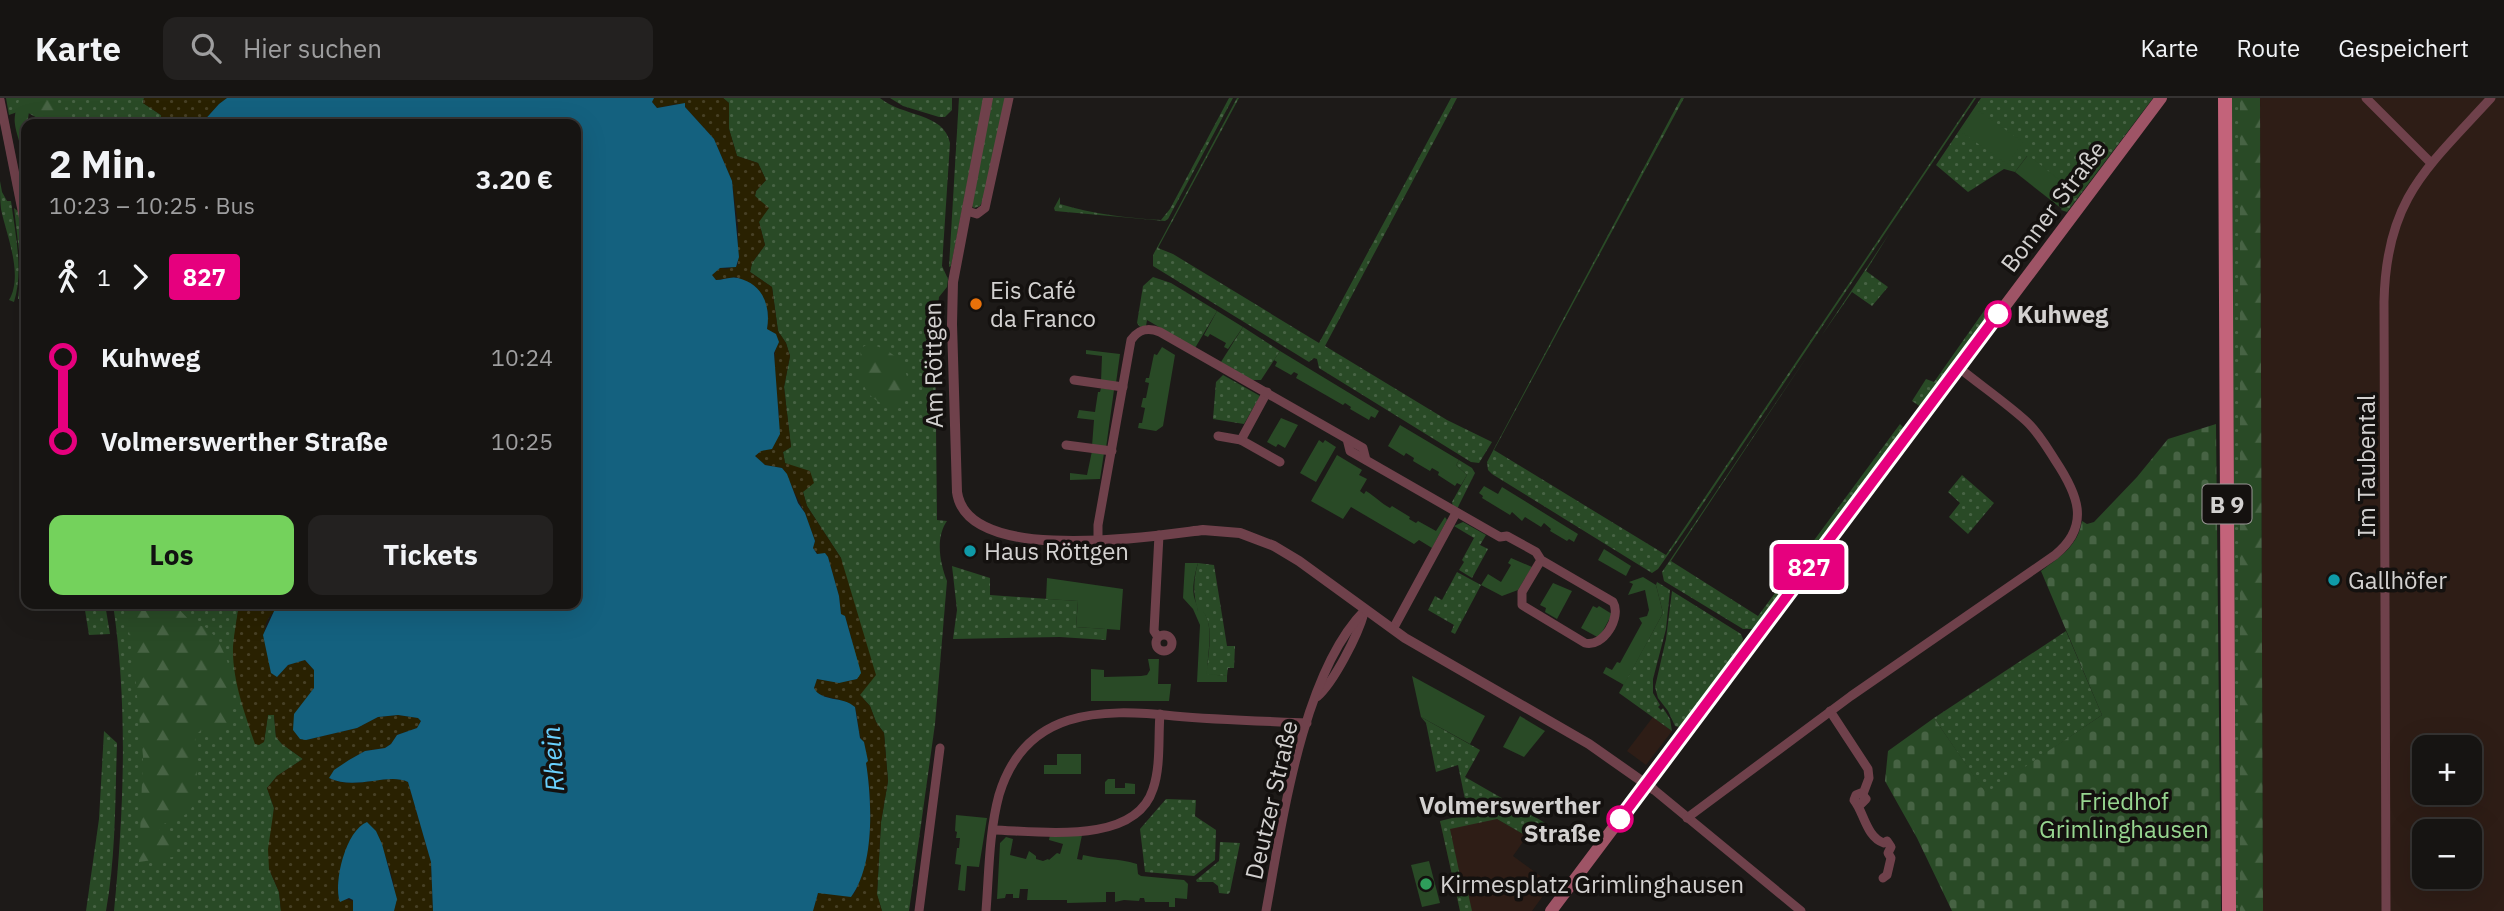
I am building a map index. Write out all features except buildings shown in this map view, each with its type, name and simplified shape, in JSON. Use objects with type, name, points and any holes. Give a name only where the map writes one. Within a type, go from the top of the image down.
[{"type":"main road","name":"Bonner Straße","points":[[1552,911],[1650,786],[1958,367],[2161,98]]},
{"type":"main road","name":"B 9","points":[[2225,98],[2228,911]]},
{"type":"street","name":"Am Röttgen","points":[[988,98],[953,282],[957,492],[960,505],[968,516],[982,525],[1023,537],[1068,542],[1098,541]]},
{"type":"street","points":[[967,211],[977,214],[985,208],[1009,98]]},
{"type":"street","points":[[2366,98],[2431,163]]},
{"type":"street","name":"Im Taubental","points":[[2386,911],[2385,278],[2390,238],[2411,192],[2431,163],[2491,98]]},
{"type":"street","points":[[0,100],[21,205]]},
{"type":"street","points":[[1541,560],[1522,592],[1522,605],[1585,643],[1593,645],[1600,642],[1617,615],[1615,604],[1541,560],[1536,552],[1507,536],[1500,537],[1350,451],[1348,439],[1160,332],[1149,329],[1138,332],[1131,340],[1098,525],[1098,541],[1223,530],[1255,537],[1299,561],[1432,655],[1589,744],[1650,786],[1801,911]]},
{"type":"street","points":[[1687,818],[1830,711],[2055,555],[2075,532],[2078,513],[2072,488],[2038,434],[2024,419],[1958,367]]},
{"type":"street","points":[[1074,380],[1123,387]]},
{"type":"street","points":[[1241,440],[1267,392]]},
{"type":"street","points":[[1218,436],[1241,440],[1280,462]]},
{"type":"street","points":[[1066,445],[1112,451]]},
{"type":"street","points":[[1393,629],[1456,513]]},
{"type":"street","points":[[1158,637],[1154,631],[1159,535]]},
{"type":"street","name":"Deutzer Straße","points":[[1266,911],[1293,774],[1307,723],[1316,699],[1326,689],[1360,629],[1365,610]]},
{"type":"street","points":[[1830,711],[1868,769],[1869,778],[1863,794],[1865,803],[1860,805],[1860,815],[1876,840],[1884,843],[1887,841],[1891,847],[1888,853],[1891,858],[1887,875],[1883,878]]},
{"type":"street","points":[[986,911],[999,795],[1010,769],[1026,747],[1046,730],[1066,720],[1085,715],[1117,712],[1307,723]]},
{"type":"street","points":[[993,830],[1091,832],[1126,821],[1135,815],[1148,801],[1156,781],[1160,714]]},
{"type":"street","points":[[919,911],[940,748]]},
{"type":"shaded area","points":[[2260,98],[2504,98],[2504,911],[2263,911]]},
{"type":"shaded area","points":[[1653,717],[1672,731],[1646,765],[1627,751]]},
{"type":"shaded area","points":[[1497,819],[1527,836],[1513,856],[1550,883],[1548,889],[1532,911],[1460,911],[1440,821]]},
{"type":"green space","points":[[6,98],[144,98],[143,103],[161,115],[162,119],[39,119],[23,110],[9,115]]},
{"type":"green space","points":[[20,98],[54,98],[64,110],[62,119],[40,119],[29,112],[28,119],[21,119],[21,144],[16,131],[16,111]]},
{"type":"green space","points":[[723,98],[880,98],[899,109],[931,120],[946,133],[950,143],[942,266],[948,279],[947,287],[939,297],[935,332],[937,520],[947,521],[941,535],[940,551],[947,581],[935,724],[909,911],[882,911],[877,895],[881,822],[888,781],[884,733],[870,706],[860,695],[841,558],[807,506],[803,492],[785,463],[783,452],[791,447],[784,387],[790,356],[778,331],[772,287],[750,272],[752,263],[765,245],[759,222],[758,200],[755,196],[766,180],[758,163],[737,156],[729,129],[729,103]]},
{"type":"green space","points":[[890,98],[952,98],[952,110],[945,117],[939,117],[903,106]]},
{"type":"green space","points":[[959,98],[984,98],[949,267]]},
{"type":"green space","points":[[992,98],[1005,98],[984,198],[980,206],[974,208],[972,206]]},
{"type":"green space","points":[[1229,98],[1233,98],[1165,221],[1055,211],[1060,197],[1060,204],[1085,210],[1161,220],[1170,209]]},
{"type":"green space","points":[[1237,98],[1158,248],[1173,254],[1319,343],[1451,98],[1457,98],[1325,346],[1447,420],[1492,442],[1479,463],[1471,462],[1319,368],[1317,359],[1309,362],[1153,266],[1153,255]]},
{"type":"green space","points":[[1681,98],[1684,98],[1494,450],[1666,555],[1976,98],[1686,529],[1658,569],[1652,573],[1492,474],[1488,470],[1487,462]]},
{"type":"green space","points":[[1981,98],[2153,98],[2067,212],[2061,210],[2074,192],[2027,156],[2015,172],[2004,169],[1968,192],[1936,165]]},
{"type":"green space","points":[[2232,98],[2240,98],[2240,911],[2235,911]]},
{"type":"green space","points":[[2240,98],[2260,98],[2263,911],[2240,911]]},
{"type":"green space","points":[[1976,109],[2023,142],[2007,164],[1960,131]]},
{"type":"green space","points":[[2028,155],[2075,192],[2062,209],[2015,172]]},
{"type":"green space","points":[[0,181],[2,192],[7,201],[11,201],[16,239],[18,277],[14,302],[9,300],[15,279],[10,242],[1,209]]},
{"type":"green space","points":[[14,208],[19,212],[21,221],[21,268]]},
{"type":"green space","points":[[1889,234],[1866,271],[1888,287],[1872,306],[1852,292],[1822,335]]},
{"type":"green space","points":[[21,268],[21,299],[18,299]]},
{"type":"green space","points":[[1153,277],[1171,283],[1217,311],[1195,348],[1147,320],[1146,326],[1140,327],[1137,323],[1143,286]]},
{"type":"green space","points":[[1986,308],[1989,311],[1987,319],[1921,407],[1912,401],[1926,379],[1934,382]]},
{"type":"green space","points":[[1217,311],[1243,327],[1228,349],[1224,347],[1226,343],[1210,334],[1208,337],[1204,335]]},
{"type":"green space","points":[[1243,327],[1280,351],[1261,380],[1251,380],[1221,362]]},
{"type":"green space","points":[[868,344],[892,354],[906,373],[911,391],[898,406],[891,408],[884,405],[866,390],[861,371],[861,348]]},
{"type":"green space","points":[[1162,347],[1175,355],[1163,426],[1156,431],[1138,428],[1139,423],[1142,423],[1145,408],[1141,407],[1149,383],[1145,382],[1146,378],[1149,378],[1154,354],[1157,355]]},
{"type":"green space","points":[[1086,350],[1120,354],[1116,383],[1101,381],[1102,356],[1086,354]]},
{"type":"green space","points":[[1280,351],[1379,411],[1375,418],[1371,416],[1369,420],[1345,403],[1343,405],[1296,378],[1298,374],[1294,372],[1291,375],[1275,366],[1277,362],[1274,360]]},
{"type":"green space","points":[[1808,355],[1671,561],[1758,616],[1900,424],[1905,429],[1759,625],[1752,629],[1743,629],[1664,581],[1662,572]]},
{"type":"green space","points":[[1223,375],[1260,396],[1244,424],[1213,419],[1216,382]]},
{"type":"green space","points":[[1101,388],[1114,390],[1106,448],[1092,446],[1094,420],[1077,418],[1079,410],[1095,412]]},
{"type":"green space","points":[[1281,418],[1298,425],[1285,448],[1267,442]]},
{"type":"green space","name":"Friedhof Grimlinghausen","points":[[2216,424],[2221,911],[1952,911],[1917,838],[1885,781],[1888,751],[1934,718],[1986,793],[2102,715],[2041,571],[2072,544],[2082,521],[2087,524],[2094,522],[2137,477],[2168,439]]},
{"type":"green space","points":[[1400,425],[1459,460],[1456,465],[1467,475],[1461,485],[1457,483],[1455,486],[1438,475],[1439,472],[1432,468],[1430,471],[1413,461],[1414,458],[1406,453],[1404,456],[1388,446]]},
{"type":"green space","points":[[1319,440],[1323,443],[1325,440],[1336,447],[1316,482],[1300,473]]},
{"type":"green space","points":[[1092,451],[1104,453],[1100,479],[1070,480],[1070,473],[1087,475]]},
{"type":"green space","points":[[1337,455],[1362,470],[1359,475],[1367,479],[1360,491],[1364,494],[1366,491],[1416,523],[1418,521],[1436,531],[1445,517],[1447,520],[1432,548],[1419,540],[1414,544],[1351,507],[1343,519],[1311,501]]},
{"type":"green space","points":[[1459,460],[1475,473],[1457,509],[1452,502],[1467,475],[1456,465]]},
{"type":"green space","points":[[1962,475],[1994,503],[1968,534],[1949,517],[1960,503],[1948,492]]},
{"type":"green space","points":[[1484,486],[1498,494],[1502,487],[1578,534],[1574,542],[1550,531],[1544,523],[1541,527],[1525,517],[1522,521],[1512,512],[1510,515],[1482,498],[1479,493]]},
{"type":"green space","points":[[1463,522],[1486,535],[1480,545],[1488,549],[1472,578],[1459,570],[1474,538],[1454,526]]},
{"type":"green space","points":[[1604,549],[1631,566],[1626,576],[1598,560]]},
{"type":"green space","points":[[1511,558],[1532,567],[1518,590],[1502,596],[1481,585],[1488,574],[1501,582],[1511,565],[1508,563]]},
{"type":"green space","points":[[1185,563],[1198,563],[1193,591],[1198,611],[1203,611],[1209,625],[1207,674],[1227,676],[1227,682],[1197,682],[1200,625],[1193,609],[1183,598]]},
{"type":"green space","points":[[1198,563],[1214,565],[1227,646],[1235,646],[1234,668],[1228,668],[1227,676],[1206,675],[1210,634],[1207,618],[1203,612],[1198,611],[1195,599],[1194,581]]},
{"type":"green space","points":[[952,566],[990,578],[990,595],[1078,601],[1076,627],[1107,629],[1106,640],[1060,637],[953,639],[957,610]]},
{"type":"green space","points":[[1457,572],[1481,585],[1455,634],[1451,632],[1454,625],[1428,610],[1435,596],[1442,600]]},
{"type":"green space","points":[[1643,577],[1656,585],[1663,613],[1624,685],[1603,673],[1606,667],[1612,670],[1617,662],[1620,663],[1642,623],[1639,618],[1647,616],[1649,610],[1645,590],[1628,595],[1633,584],[1629,582]]},
{"type":"green space","points":[[1047,578],[1123,589],[1120,630],[1076,627],[1078,601],[1046,599]]},
{"type":"green space","points":[[1657,582],[1670,590],[1666,629],[1653,679],[1653,693],[1660,705],[1658,707],[1661,710],[1663,708],[1670,719],[1672,731],[1619,693],[1663,613]]},
{"type":"green space","points":[[1553,583],[1572,591],[1557,619],[1545,612],[1546,608],[1540,605]]},
{"type":"green space","points":[[1672,591],[1741,634],[1743,639],[1740,649],[1682,728],[1675,726],[1658,698],[1655,687],[1666,639]]},
{"type":"green space","points":[[1593,606],[1599,606],[1612,614],[1599,638],[1581,628]]},
{"type":"green space","points":[[85,609],[106,609],[110,634],[89,635]]},
{"type":"green space","points":[[114,609],[238,609],[233,649],[264,742],[268,714],[274,715],[276,737],[303,759],[277,776],[267,788],[274,808],[269,869],[279,892],[281,911],[114,911],[123,758],[118,642]]},
{"type":"green space","points":[[128,609],[178,609],[193,623],[208,629],[223,651],[229,666],[233,696],[229,724],[223,735],[208,737],[202,730],[196,734],[197,782],[195,801],[191,809],[182,817],[161,825],[159,831],[174,840],[177,849],[173,857],[139,862],[143,756],[127,619]]},
{"type":"green space","points":[[2066,631],[2102,715],[1986,794],[1934,718]]},
{"type":"green space","points":[[1148,659],[1159,659],[1158,684],[1171,684],[1169,701],[1091,701],[1091,669],[1104,670],[1104,677],[1147,675],[1150,670]]},
{"type":"green space","points":[[1412,676],[1485,716],[1470,744],[1421,717]]},
{"type":"green space","points":[[1520,716],[1545,731],[1524,757],[1503,747]]},
{"type":"green space","points":[[1421,717],[1480,750],[1465,777],[1547,824],[1537,842],[1497,819],[1450,829],[1464,894],[1468,893],[1472,911],[1460,911],[1440,821],[1468,814],[1458,765],[1436,772],[1426,723]]},
{"type":"green space","points":[[104,731],[117,743],[112,869],[106,911],[86,911],[99,819]]},
{"type":"green space","points":[[1057,754],[1081,754],[1081,774],[1044,774],[1044,765],[1057,765]]},
{"type":"green space","points":[[1115,779],[1115,788],[1125,788],[1125,783],[1135,784],[1135,794],[1105,794],[1105,782]]},
{"type":"green space","points":[[1166,799],[1196,800],[1195,816],[1216,830],[1215,860],[1194,876],[1145,872],[1140,829]]},
{"type":"green space","points":[[956,815],[987,818],[979,867],[967,866],[965,891],[958,890],[961,865],[955,864],[960,838],[956,838]]},
{"type":"green space","points":[[1050,835],[1082,835],[1077,859],[1082,860],[1083,855],[1123,861],[1137,864],[1138,874],[1141,876],[1184,880],[1188,884],[1187,899],[1175,898],[1175,907],[1169,907],[1169,902],[1145,902],[1144,898],[1139,901],[1115,902],[1115,892],[1106,892],[1106,902],[1067,903],[1067,900],[1027,900],[1028,889],[1020,889],[1019,898],[1006,894],[1005,898],[997,899],[1000,843],[1006,837],[1013,839],[1010,855],[1026,859],[1029,851],[1036,859],[1043,861],[1060,854],[1063,844],[1049,840]]},
{"type":"green space","points":[[1220,842],[1240,843],[1228,894],[1219,893],[1218,886],[1213,882],[1196,880],[1219,861]]},
{"type":"green space","name":"Kirmesplatz Grimlinghausen","points":[[1429,861],[1440,903],[1422,907],[1411,865]]},
{"type":"sand","points":[[144,98],[227,98],[206,119],[161,119],[161,115],[143,103]]},
{"type":"sand","points":[[654,98],[723,98],[729,103],[729,129],[737,156],[758,163],[766,180],[755,196],[769,208],[759,222],[765,245],[752,263],[750,272],[772,287],[778,331],[790,356],[784,387],[791,447],[783,452],[785,463],[810,471],[814,483],[803,492],[807,506],[841,558],[876,675],[860,695],[870,706],[884,733],[888,781],[881,822],[877,894],[882,911],[813,911],[818,893],[854,894],[865,862],[870,830],[866,756],[855,708],[851,704],[814,691],[815,682],[817,679],[839,682],[857,679],[861,673],[845,616],[841,615],[839,596],[828,557],[818,554],[813,548],[815,541],[805,513],[782,468],[765,465],[755,456],[775,439],[779,413],[774,373],[776,334],[767,330],[768,311],[752,284],[736,277],[716,280],[712,275],[720,268],[727,269],[738,265],[738,225],[732,181],[714,139],[685,107],[676,104],[657,108],[652,102]]},
{"type":"sand","points":[[238,609],[278,609],[268,618],[264,637],[277,677],[288,665],[305,660],[314,670],[314,688],[302,705],[306,740],[357,728],[378,717],[398,715],[418,718],[421,721],[417,728],[397,735],[385,748],[365,751],[349,760],[329,778],[350,783],[390,779],[408,782],[431,862],[433,911],[394,911],[393,881],[376,831],[344,899],[353,901],[353,911],[281,911],[279,892],[269,869],[268,849],[274,808],[267,788],[277,776],[303,759],[276,737],[274,715],[268,715],[264,742],[255,744],[240,697],[233,647]]},
{"type":"water","name":"Rhein","points":[[227,98],[654,98],[652,102],[657,108],[685,103],[685,107],[714,139],[732,181],[739,257],[736,267],[720,268],[712,275],[716,280],[733,277],[754,285],[766,304],[767,329],[776,334],[779,342],[774,353],[780,434],[772,449],[761,451],[755,456],[765,465],[782,468],[787,474],[815,541],[813,548],[817,554],[825,553],[828,557],[841,614],[845,616],[861,673],[857,679],[839,683],[817,679],[814,688],[822,695],[845,701],[855,707],[860,738],[864,742],[868,761],[868,850],[859,884],[851,897],[818,893],[813,911],[433,911],[431,862],[408,782],[391,779],[350,783],[329,778],[334,770],[349,760],[365,751],[385,748],[397,735],[417,728],[421,721],[418,718],[398,715],[378,717],[357,728],[306,740],[300,739],[293,730],[294,714],[314,688],[314,670],[305,660],[288,665],[277,677],[271,673],[263,635],[275,609],[581,609],[581,119],[206,119]]},
{"type":"water","points":[[367,822],[376,831],[382,844],[397,899],[394,911],[353,911],[353,900],[349,898],[340,902],[338,882],[347,846],[353,835]]},
{"type":"bus line","name":"827","points":[[1620,819],[1998,314]]},
{"type":"place","name":"Eis Café da Franco","points":[[976,304]]},
{"type":"place","name":"Kuhweg","points":[[1998,314]]},
{"type":"place","name":"Haus Röttgen","points":[[970,551]]},
{"type":"place","name":"Gallhöfer","points":[[2334,580]]},
{"type":"place","name":"Volmerswerther Straße","points":[[1620,819]]},
{"type":"place","name":"Kirmesplatz Grimlinghausen","points":[[1426,884]]}]
